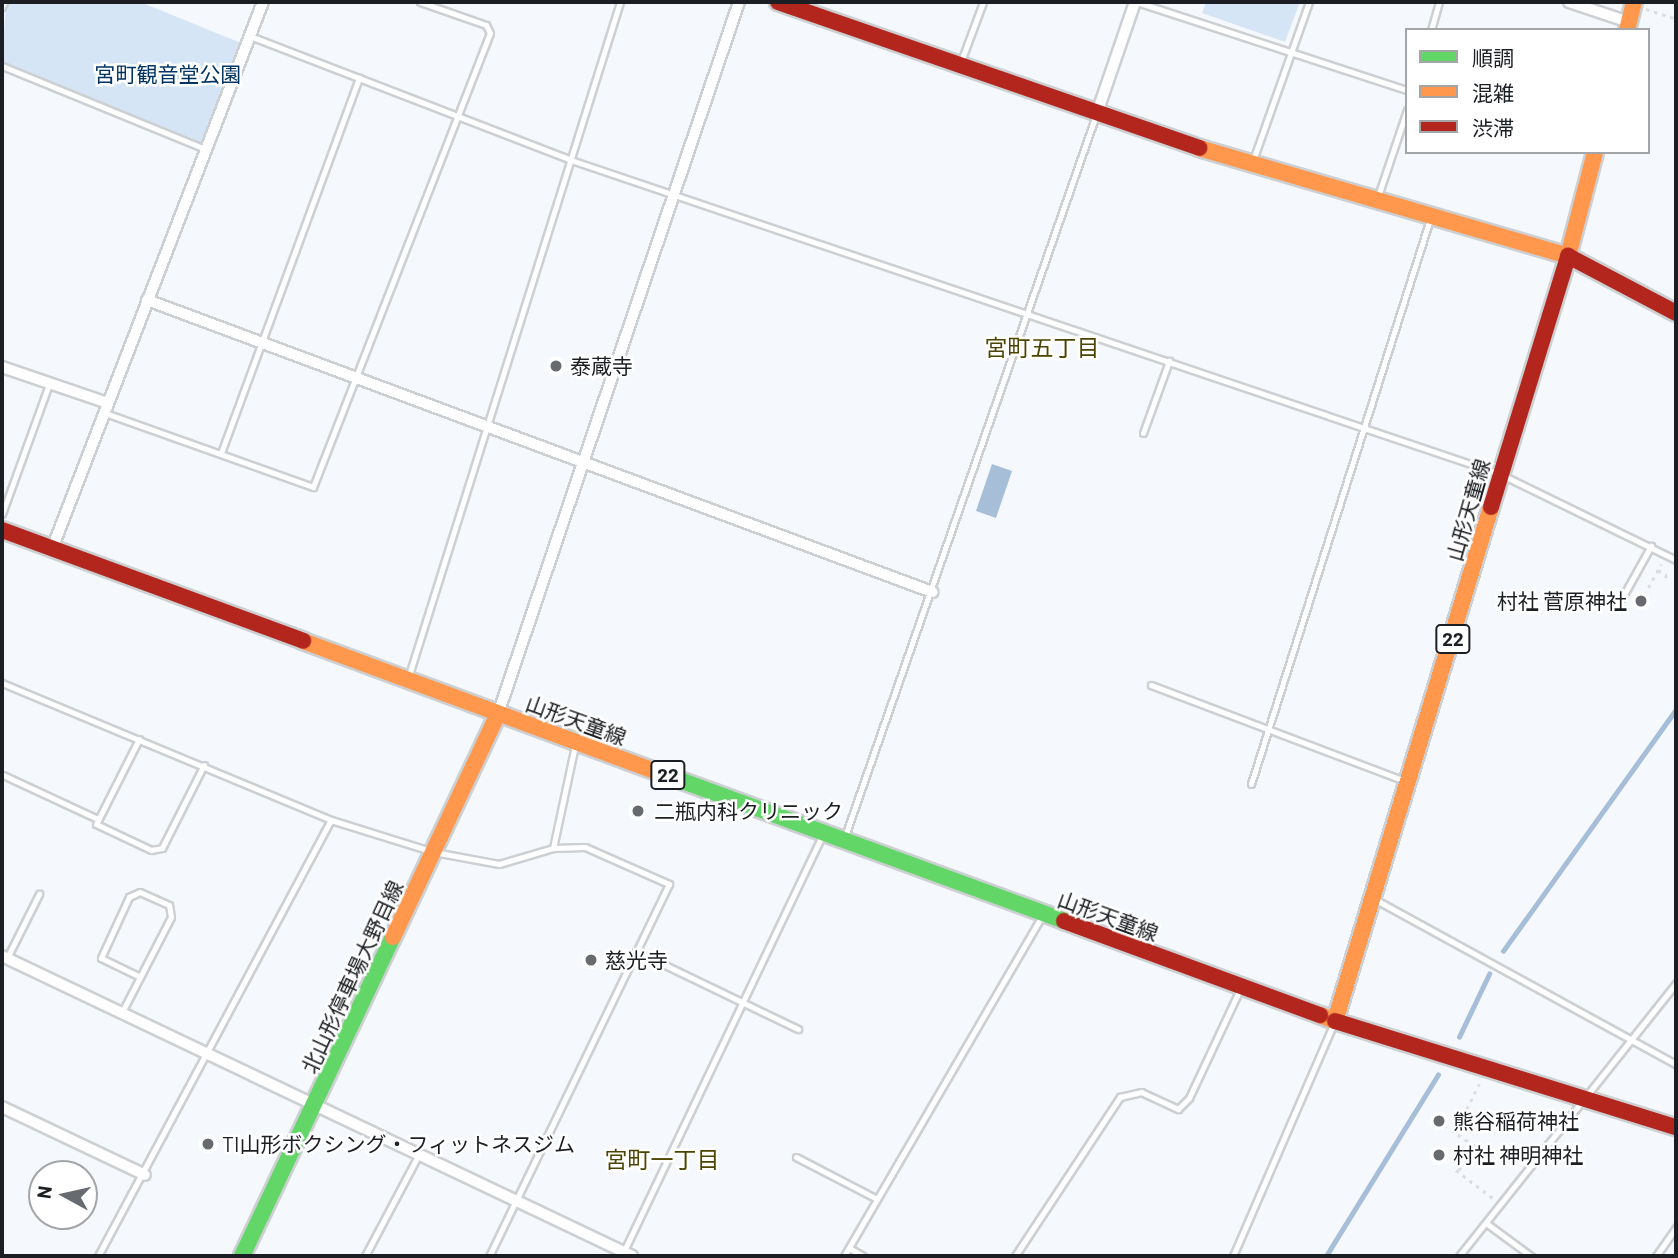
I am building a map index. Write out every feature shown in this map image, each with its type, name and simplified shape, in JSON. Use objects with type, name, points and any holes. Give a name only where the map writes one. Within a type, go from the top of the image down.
[{"type":"main road","points":[[778,2],[1251,166],[1568,256],[1676,313]]},
{"type":"main road","points":[[1628,26],[1634,3]]},
{"type":"main road","name":"山形天童線","points":[[2,530],[498,715],[824,831],[1335,1021],[1376,900],[1500,474],[1568,256],[1594,154]]},
{"type":"main road","name":"北山形停車場大野目線","points":[[242,1256],[498,715]]},
{"type":"main road","points":[[1335,1021],[1676,1127]]},
{"type":"street","points":[[52,549],[263,2]]},
{"type":"street","points":[[498,715],[739,2]]},
{"type":"street","points":[[1097,113],[1136,2]]},
{"type":"street","points":[[1569,2],[1628,26]]},
{"type":"street","points":[[147,300],[258,344],[932,592]]},
{"type":"street","points":[[2,367],[105,408]]},
{"type":"street","points":[[4,957],[626,1255]]},
{"type":"street","points":[[2,1107],[145,1175]]},
{"type":"lane","points":[[2,7],[4,2]]},
{"type":"lane","points":[[105,408],[313,487],[358,379],[490,33],[486,25],[420,2]]},
{"type":"lane","points":[[407,681],[568,159],[620,2]]},
{"type":"lane","points":[[960,64],[983,2]]},
{"type":"lane","points":[[1136,2],[1405,89]]},
{"type":"lane","points":[[1251,166],[1309,2]]},
{"type":"lane","points":[[1432,28],[1439,2]]},
{"type":"lane","points":[[250,36],[568,159],[1362,425],[1500,474],[1676,559]]},
{"type":"lane","points":[[2,66],[205,149]]},
{"type":"lane","points":[[221,453],[258,344],[359,78]]},
{"type":"lane","points":[[844,839],[1097,113]]},
{"type":"lane","points":[[1376,202],[1405,116]]},
{"type":"lane","points":[[1251,783],[1270,730],[1362,425],[1430,216]]},
{"type":"lane","points":[[1143,433],[1169,361]]},
{"type":"lane","points":[[2,514],[49,384]]},
{"type":"lane","points":[[1622,598],[1651,546]]},
{"type":"lane","points":[[2,683],[331,820],[434,852],[499,864],[553,848],[585,846],[669,884],[489,1256]]},
{"type":"lane","points":[[1151,685],[1411,783]]},
{"type":"lane","points":[[139,739],[96,824],[151,850],[162,848],[204,765]]},
{"type":"lane","points":[[553,848],[575,742]]},
{"type":"lane","points":[[3,775],[98,819]]},
{"type":"lane","points":[[98,1256],[209,1056],[331,820]]},
{"type":"lane","points":[[626,1255],[824,831]]},
{"type":"lane","points":[[121,1014],[171,917],[169,905],[140,892],[129,897],[101,958],[140,977]]},
{"type":"lane","points":[[4,957],[39,894]]},
{"type":"lane","points":[[1376,900],[1636,1038],[1676,1064]]},
{"type":"lane","points":[[844,1256],[1042,914]]},
{"type":"lane","points":[[636,951],[798,1029]]},
{"type":"lane","points":[[1459,1256],[1636,1038],[1676,983]]},
{"type":"lane","points":[[1015,1256],[1120,1097],[1141,1092],[1178,1109],[1189,1098],[1241,987]]},
{"type":"lane","points":[[1233,1256],[1335,1021]]},
{"type":"lane","points":[[365,1256],[419,1154]]},
{"type":"lane","points":[[796,1157],[877,1199]]},
{"type":"lane","points":[[1486,1223],[1531,1256]]},
{"type":"lane","points":[[1656,1256],[1676,1227]]},
{"type":"lane","points":[[849,1248],[863,1256]]},
{"type":"path","points":[[1634,3],[1676,19]]},
{"type":"path","points":[[1644,595],[1666,554]]},
{"type":"path","points":[[1658,570],[1667,575],[1663,582]]},
{"type":"path","points":[[1455,1132],[1479,1084]]},
{"type":"path","points":[[1444,1125],[1475,1146],[1457,1171],[1502,1206]]},
{"type":"green space","name":"宮町観音堂公園","points":[[6,2],[140,2],[246,45],[205,149],[2,66]]},
{"type":"green space","points":[[1206,2],[1300,2],[1285,42],[1202,13]]},
{"type":"water","points":[[992,464],[1012,471],[996,518],[976,511]]},
{"type":"waterway","points":[[1503,951],[1676,709]]},
{"type":"waterway","points":[[1459,1037],[1489,974]]},
{"type":"waterway","points":[[1326,1256],[1438,1075]]},
{"type":"traffic: fast","points":[[666,775],[1064,921]]},
{"type":"traffic: fast","points":[[242,1256],[393,937]]},
{"type":"traffic: slow","points":[[1628,28],[1634,2]]},
{"type":"traffic: slow","points":[[1199,148],[1568,256],[1594,154]]},
{"type":"traffic: slow","points":[[1320,1015],[1335,1021],[1491,507]]},
{"type":"traffic: slow","points":[[303,641],[666,775]]},
{"type":"traffic: slow","points":[[393,937],[498,714]]},
{"type":"traffic: jam","points":[[778,2],[1199,148]]},
{"type":"traffic: jam","points":[[1491,507],[1568,256],[1676,313]]},
{"type":"traffic: jam","points":[[2,530],[303,641]]},
{"type":"traffic: jam","points":[[1064,921],[1320,1015]]},
{"type":"traffic: jam","points":[[1335,1021],[1676,1127]]},
{"type":"place","name":"泰蔵寺","points":[[556,366]]},
{"type":"place","name":"村社 菅原神社","points":[[1641,601]]},
{"type":"place","name":"二瓶内科クリニック","points":[[638,811]]},
{"type":"place","name":"慈光寺","points":[[591,960]]},
{"type":"place","name":"熊谷稲荷神社","points":[[1439,1121]]},
{"type":"place","name":"TI山形ボクシング・フィットネスジム","points":[[208,1144]]},
{"type":"place","name":"村社 神明神社","points":[[1439,1155]]},
{"type":"district","name":"宮町五丁目","points":[[1042,347]]},
{"type":"district","name":"宮町一丁目","points":[[662,1159]]}]
